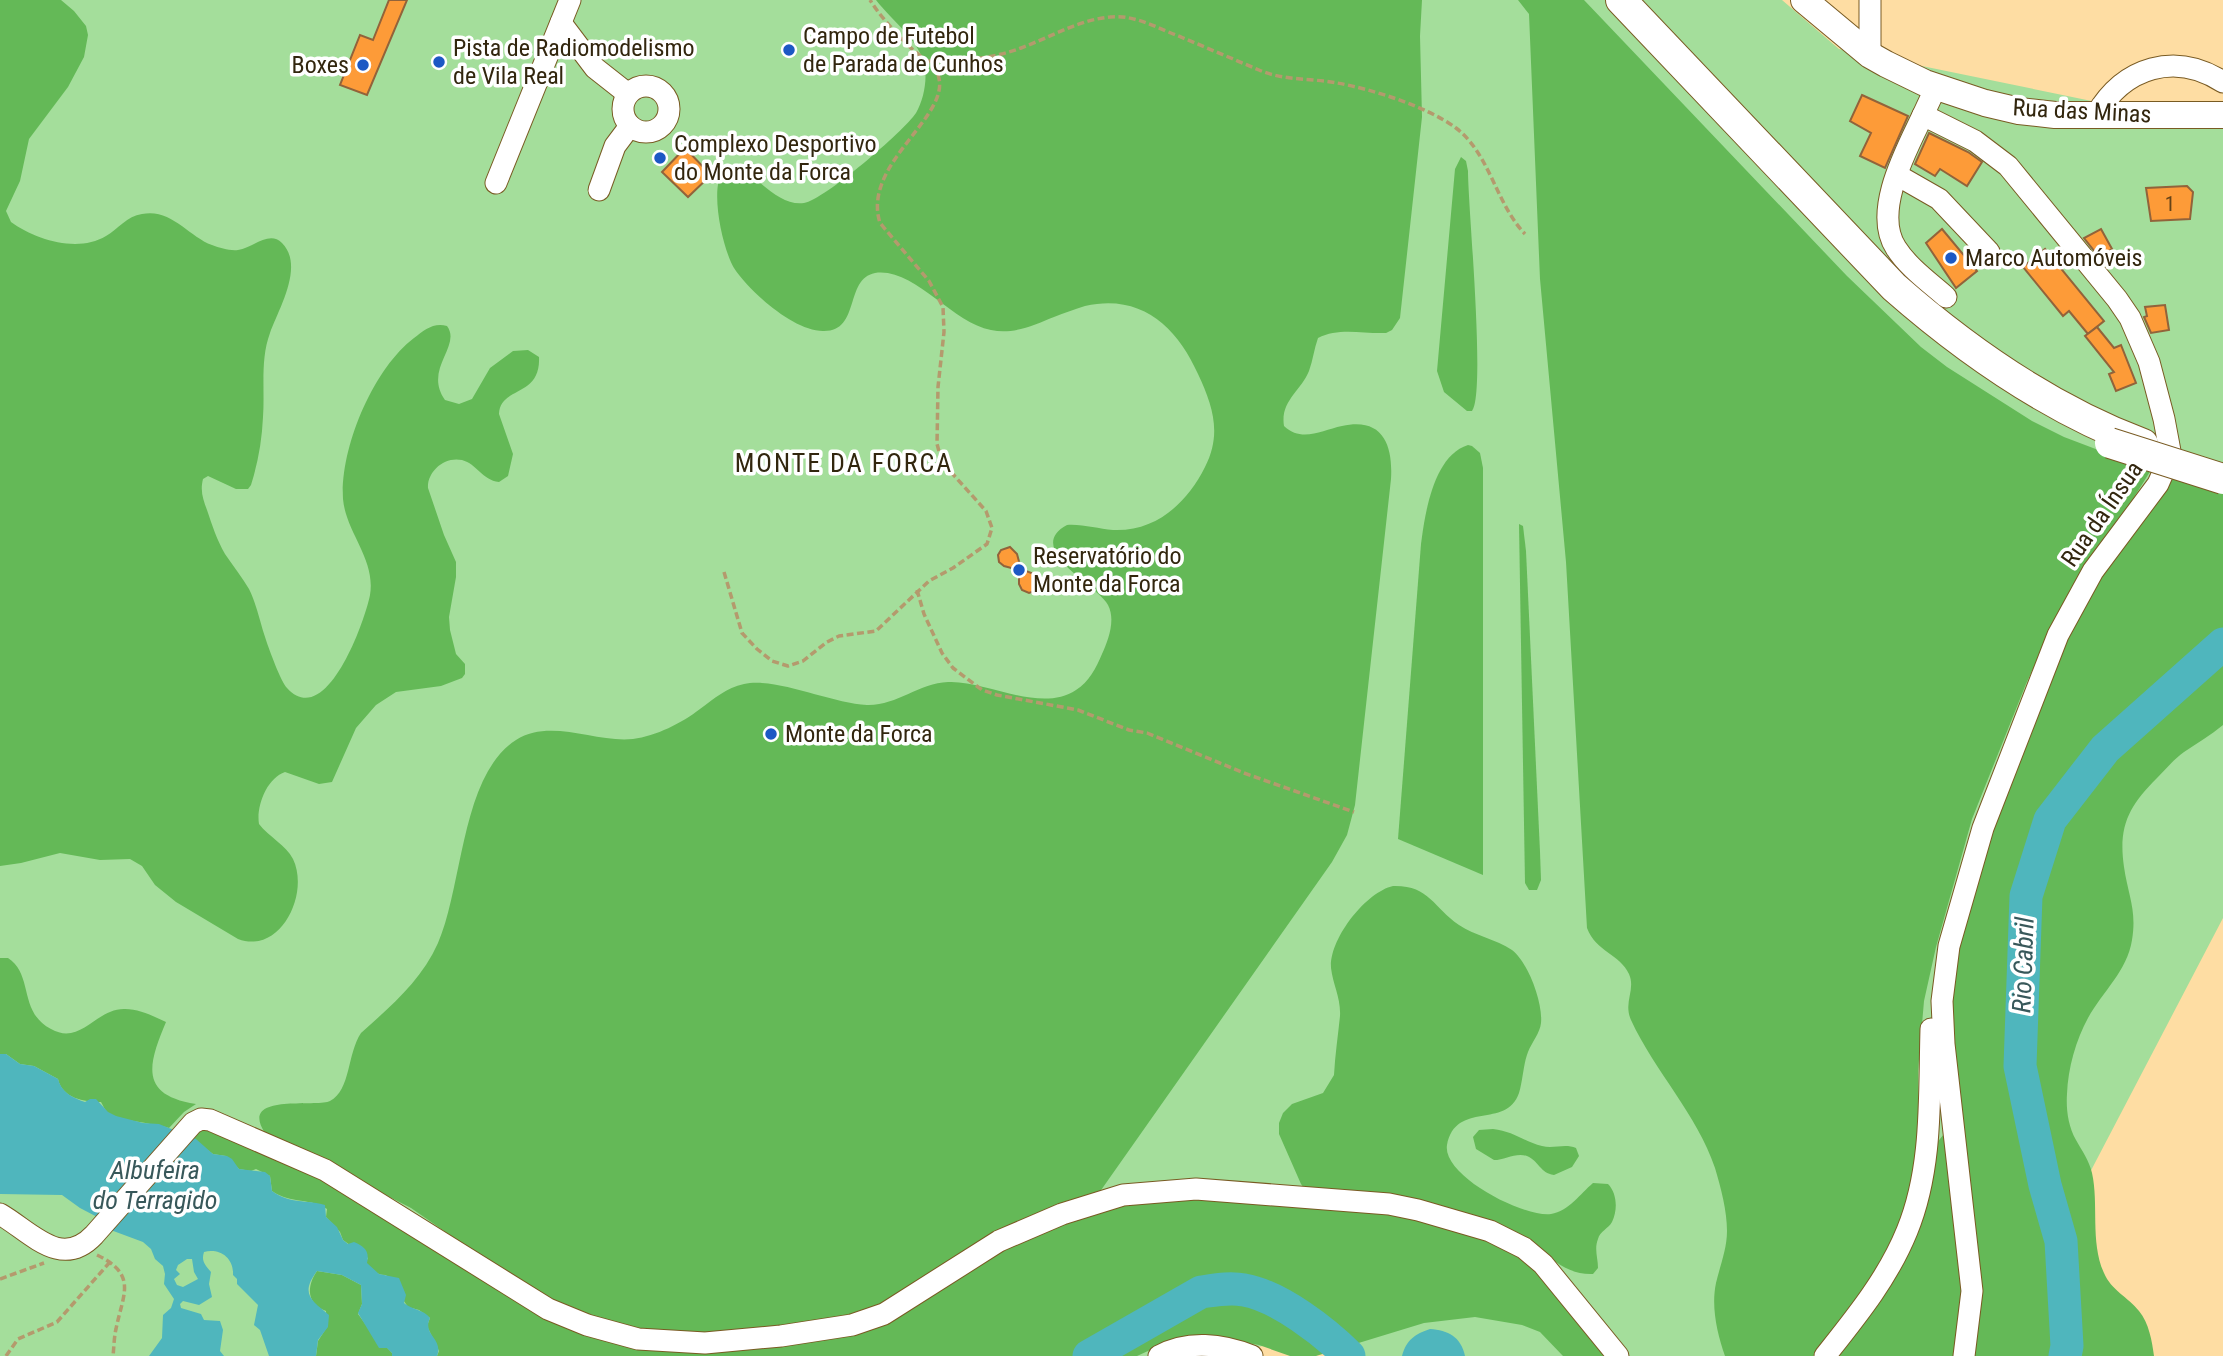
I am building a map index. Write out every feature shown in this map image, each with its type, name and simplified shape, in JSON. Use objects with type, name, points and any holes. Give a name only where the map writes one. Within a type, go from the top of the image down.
[{"type":"highway","points":[[1602,0],[1899,309],[1929,336],[2023,400],[2112,438],[2223,480]]},
{"type":"highway","points":[[1624,0],[1894,287],[1961,344],[2112,438],[2150,446],[2223,469]]},
{"type":"main road","name":"Rua das Minas","points":[[1804,0],[1870,55],[1900,72],[1985,103],[2019,111],[2055,115],[2223,115]]},
{"type":"street","points":[[496,183],[570,0]]},
{"type":"street","points":[[1870,0],[1870,55]]},
{"type":"street","points":[[561,23],[595,68],[628,94]]},
{"type":"street","points":[[2096,115],[2118,86],[2138,72],[2152,68],[2186,68],[2200,71],[2223,82]]},
{"type":"street","points":[[653,86],[666,96],[670,111],[664,124],[651,132],[636,130],[630,125],[623,113],[623,104],[628,94],[638,87],[653,86]]},
{"type":"street","points":[[1936,87],[1897,175],[1889,202],[1889,223],[1891,241],[1903,258],[1946,297]]},
{"type":"street","name":"Rua da Ínsua","points":[[1923,115],[1975,141],[2008,166],[2118,299],[2134,326],[2149,362],[2164,419],[2169,451],[2158,484],[2092,571],[2061,627],[1983,828],[1959,907],[1946,963]]},
{"type":"street","points":[[600,190],[615,146],[630,125]]},
{"type":"street","points":[[1897,175],[1938,199],[1989,253]]},
{"type":"street","points":[[1825,1356],[1879,1284],[1907,1232],[1917,1202],[1928,1132],[1931,1023],[1939,981],[1946,963]]},
{"type":"street","points":[[1946,963],[1942,1002],[1944,1044],[1971,1275],[1971,1308],[1964,1356]]},
{"type":"street","points":[[0,1214],[53,1247],[78,1249],[188,1128],[201,1119],[216,1122],[341,1179],[548,1309],[587,1325],[638,1339],[705,1343],[781,1336],[852,1325],[884,1314],[999,1241],[1062,1214],[1124,1195],[1196,1189],[1389,1205],[1418,1210],[1490,1231],[1524,1248],[1543,1264],[1618,1356]]},
{"type":"street","points":[[1159,1356],[1178,1348],[1204,1345],[1252,1356]]},
{"type":"path","points":[[724,572],[742,633],[757,649],[780,665],[796,665],[839,636],[876,631],[929,580],[953,568],[987,544],[992,528],[986,511],[942,461],[937,444],[943,307],[929,281],[880,223],[877,213],[883,177],[910,141],[939,87],[939,76],[897,34],[870,0]]},
{"type":"path","points":[[924,61],[997,56],[1020,49],[1068,27],[1112,16],[1152,24],[1261,71],[1285,78],[1337,83],[1373,92],[1443,120],[1456,128],[1473,146],[1510,216],[1525,234]]},
{"type":"path","points":[[917,590],[924,614],[942,653],[953,668],[982,690],[1078,710],[1129,730],[1147,733],[1244,773],[1354,812]]},
{"type":"path","points":[[0,1279],[78,1249],[110,1262],[124,1278],[126,1290],[116,1328],[113,1356]]},
{"type":"path","points":[[6,1356],[18,1339],[57,1322],[110,1262]]},
{"type":"green space","points":[[0,0],[1782,0],[1839,49],[2223,128],[2223,918],[1994,1356],[1333,1356],[1306,1338],[1209,1356],[0,1356]]},
{"type":"green space","points":[[0,0],[61,0],[86,26],[88,35],[84,57],[68,87],[29,139],[20,181],[6,211],[11,222],[45,239],[83,244],[106,236],[132,217],[152,213],[171,219],[203,241],[222,248],[244,249],[272,238],[282,243],[288,253],[291,264],[288,288],[270,333],[265,354],[262,434],[251,485],[248,489],[236,489],[208,476],[203,479],[202,487],[204,502],[217,538],[249,589],[272,658],[287,688],[302,697],[316,695],[329,684],[352,647],[367,608],[371,582],[369,570],[345,511],[344,479],[353,434],[385,369],[399,352],[422,332],[433,326],[447,326],[450,342],[440,368],[439,389],[445,400],[459,404],[472,399],[490,368],[513,351],[528,350],[539,357],[534,379],[501,405],[499,414],[513,454],[508,476],[499,482],[493,481],[467,462],[455,459],[438,466],[428,482],[444,535],[456,562],[449,617],[450,630],[456,654],[465,664],[465,674],[462,678],[441,686],[396,692],[376,705],[356,728],[332,782],[319,784],[285,772],[268,786],[259,809],[259,824],[293,859],[297,873],[297,889],[288,918],[267,938],[253,942],[238,939],[176,902],[155,885],[142,866],[130,859],[100,860],[60,853],[0,866]]},
{"type":"green space","points":[[876,0],[1422,0],[1422,117],[1400,318],[1392,330],[1386,333],[1343,332],[1318,338],[1309,371],[1288,403],[1284,417],[1284,426],[1305,435],[1342,426],[1367,426],[1383,436],[1390,455],[1391,479],[1355,805],[1347,835],[1332,862],[1099,1193],[889,1303],[843,1321],[683,1337],[601,1322],[526,1288],[411,1208],[265,1133],[259,1120],[262,1112],[270,1107],[330,1101],[342,1089],[361,1033],[404,992],[423,969],[438,943],[466,833],[484,778],[498,756],[516,740],[544,731],[618,739],[642,737],[677,724],[721,694],[744,684],[772,684],[867,705],[888,702],[927,686],[948,682],[1046,699],[1076,690],[1095,669],[1109,637],[1110,611],[1102,597],[1058,556],[1053,545],[1056,535],[1067,525],[1129,529],[1143,526],[1168,513],[1198,480],[1213,443],[1214,420],[1203,386],[1189,357],[1168,328],[1140,309],[1105,303],[1085,306],[1023,328],[991,330],[962,317],[904,278],[890,273],[875,273],[865,277],[859,285],[843,323],[835,329],[811,329],[786,317],[750,288],[734,268],[725,247],[717,201],[720,175],[726,167],[733,165],[740,168],[781,198],[804,203],[828,190],[863,164],[916,113],[925,86],[922,58],[912,40]]},
{"type":"green space","points":[[1518,0],[1584,0],[1847,276],[1921,347],[1947,367],[2032,421],[2064,437],[2151,470],[2048,636],[1972,819],[1936,947],[1924,1001],[1918,1071],[1918,1141],[1907,1202],[1892,1244],[1855,1303],[1813,1356],[1725,1356],[1717,1329],[1714,1301],[1726,1244],[1727,1223],[1715,1168],[1698,1129],[1631,1020],[1628,1007],[1631,985],[1629,974],[1620,962],[1596,942],[1587,928],[1566,562],[1540,279],[1529,14]]},
{"type":"green space","points":[[1461,157],[1466,161],[1468,171],[1477,337],[1476,397],[1472,411],[1467,411],[1444,392],[1437,371],[1455,169]]},
{"type":"green space","points":[[1468,445],[1480,453],[1483,468],[1483,875],[1398,839],[1425,517],[1433,487],[1446,461],[1456,451]]},
{"type":"green space","points":[[2173,476],[2223,491],[2223,725],[2173,761],[2139,798],[2128,818],[2124,828],[2123,853],[2133,911],[2132,940],[2120,971],[2094,1008],[2080,1036],[2071,1064],[2067,1100],[2071,1129],[2092,1173],[2097,1249],[2104,1273],[2142,1316],[2150,1332],[2154,1356],[1834,1356],[1888,1285],[1936,1144],[1959,1115],[1952,1026],[1956,961],[1974,882],[2062,645],[2086,594]]},
{"type":"green space","points":[[1519,524],[1523,526],[1526,551],[1541,880],[1537,890],[1529,890],[1525,883]]},
{"type":"green space","points":[[1393,886],[1423,893],[1459,925],[1512,950],[1529,973],[1540,1005],[1541,1023],[1526,1057],[1519,1093],[1513,1104],[1504,1110],[1460,1123],[1452,1131],[1447,1145],[1449,1157],[1457,1169],[1487,1193],[1539,1213],[1551,1214],[1563,1209],[1593,1183],[1608,1184],[1615,1197],[1615,1212],[1612,1222],[1598,1239],[1598,1268],[1593,1274],[1569,1270],[1537,1247],[1304,1188],[1301,1184],[1279,1134],[1279,1123],[1283,1113],[1292,1104],[1323,1093],[1334,1075],[1340,1009],[1331,968],[1332,956],[1351,918],[1372,897]]},
{"type":"green space","points":[[0,958],[8,958],[16,965],[34,1013],[51,1029],[71,1033],[105,1014],[125,1009],[166,1022],[155,1052],[153,1076],[165,1093],[178,1100],[196,1104],[169,1128],[119,1118],[107,1112],[101,1102],[75,1098],[64,1091],[58,1079],[34,1066],[20,1064],[6,1054],[0,1054]]},
{"type":"green space","points":[[201,1128],[318,1178],[573,1329],[804,1342],[1074,1215],[1167,1197],[1379,1209],[1470,1230],[1535,1264],[1610,1356],[1563,1356],[1540,1332],[1522,1325],[1475,1317],[1424,1323],[1316,1356],[1290,1356],[1241,1342],[1159,1346],[1137,1356],[437,1356],[439,1351],[427,1326],[430,1318],[419,1310],[408,1307],[386,1275],[372,1270],[366,1262],[368,1258],[343,1240],[340,1232],[326,1217],[327,1209],[315,1203],[279,1195],[272,1191],[270,1176],[256,1169],[239,1169],[226,1156],[213,1154],[191,1138]]},
{"type":"green space","points":[[1493,1129],[1542,1146],[1576,1148],[1579,1156],[1572,1167],[1554,1175],[1546,1172],[1527,1156],[1494,1160],[1476,1149],[1473,1137],[1479,1130]]},
{"type":"green space","points":[[317,1271],[342,1275],[361,1285],[362,1304],[358,1314],[392,1356],[316,1356],[318,1341],[327,1327],[326,1311],[315,1304],[310,1294],[311,1283]]},
{"type":"water","name":"Albufeira do Terragido","points":[[0,1054],[6,1054],[20,1064],[34,1066],[58,1079],[65,1091],[76,1099],[85,1102],[96,1099],[108,1112],[116,1116],[159,1124],[196,1139],[213,1154],[232,1159],[239,1169],[265,1172],[270,1176],[272,1191],[279,1195],[292,1200],[325,1205],[326,1217],[337,1227],[343,1240],[348,1244],[354,1242],[363,1247],[368,1255],[367,1263],[379,1274],[399,1278],[406,1295],[404,1303],[430,1318],[428,1324],[438,1345],[437,1356],[392,1356],[387,1348],[379,1348],[358,1313],[362,1304],[361,1285],[342,1275],[317,1271],[309,1286],[310,1297],[329,1315],[328,1327],[318,1340],[316,1356],[269,1356],[260,1330],[254,1325],[258,1305],[237,1284],[228,1259],[220,1253],[210,1251],[204,1252],[203,1258],[211,1272],[209,1284],[212,1297],[199,1305],[183,1301],[180,1304],[181,1308],[201,1314],[204,1320],[220,1321],[223,1330],[220,1351],[224,1356],[149,1356],[162,1338],[163,1315],[171,1308],[174,1299],[164,1284],[163,1266],[155,1259],[151,1249],[143,1242],[108,1229],[103,1220],[62,1195],[0,1194]],"holes":[[[192,1259],[198,1279],[183,1287],[177,1285],[174,1279],[180,1274],[176,1270],[178,1265]]]},
{"type":"water","points":[[1430,1329],[1442,1331],[1457,1339],[1465,1356],[1402,1356],[1412,1338]]},
{"type":"building","name":"Boxes","points":[[389,0],[407,0],[367,95],[340,85],[360,35],[373,40]]},
{"type":"building","points":[[1862,95],[1908,116],[1885,168],[1860,156],[1871,133],[1850,121]]},
{"type":"building","points":[[1929,133],[1982,162],[1967,186],[1940,169],[1935,176],[1915,164]]},
{"type":"building","points":[[685,148],[711,175],[688,197],[662,172]]},
{"type":"building","points":[[2187,186],[2193,192],[2190,219],[2151,221],[2146,188]]},
{"type":"building","points":[[1942,229],[1977,271],[1956,288],[1926,243]]},
{"type":"building","points":[[2101,229],[2112,249],[2099,257],[2084,238]]},
{"type":"building","points":[[2045,249],[2104,321],[2088,334],[2069,311],[2063,316],[2023,267]]},
{"type":"building","points":[[2165,305],[2169,330],[2151,333],[2144,317],[2147,316],[2145,307]]},
{"type":"building","points":[[2097,327],[2114,348],[2121,345],[2136,383],[2116,391],[2109,374],[2114,372],[2085,336]]},
{"type":"building","name":"Reservatório do Monte da Forca","points":[[1010,547],[1017,554],[1021,569],[1034,574],[1038,579],[1039,586],[1035,591],[1029,593],[1022,590],[1019,570],[999,562],[998,555],[1001,550]]},
{"type":"waterway","name":"Rio Cabril","points":[[2065,1356],[2067,1346],[2061,1241],[2045,1185],[2020,1066],[2026,896],[2050,820],[2105,749],[2223,644]]},
{"type":"waterway","name":"Rio Cabril","points":[[1089,1356],[1201,1292],[1223,1289],[1244,1290],[1272,1299],[1314,1326],[1349,1356]]},
{"type":"place","name":"Campo de Futebol de Parada de Cunhos","points":[[789,50]]},
{"type":"place","name":"Pista de Radiomodelismo de Vila Real","points":[[439,62]]},
{"type":"place","name":"Boxes","points":[[363,65]]},
{"type":"place","name":"Complexo Desportivo do Monte da Forca","points":[[660,158]]},
{"type":"place","name":"Marco Automóveis","points":[[1951,258]]},
{"type":"place","name":"Reservatório do Monte da Forca","points":[[1019,570]]},
{"type":"place","name":"Monte da Forca","points":[[771,734]]},
{"type":"district","name":"MONTE DA FORCA","points":[[844,463]]}]
